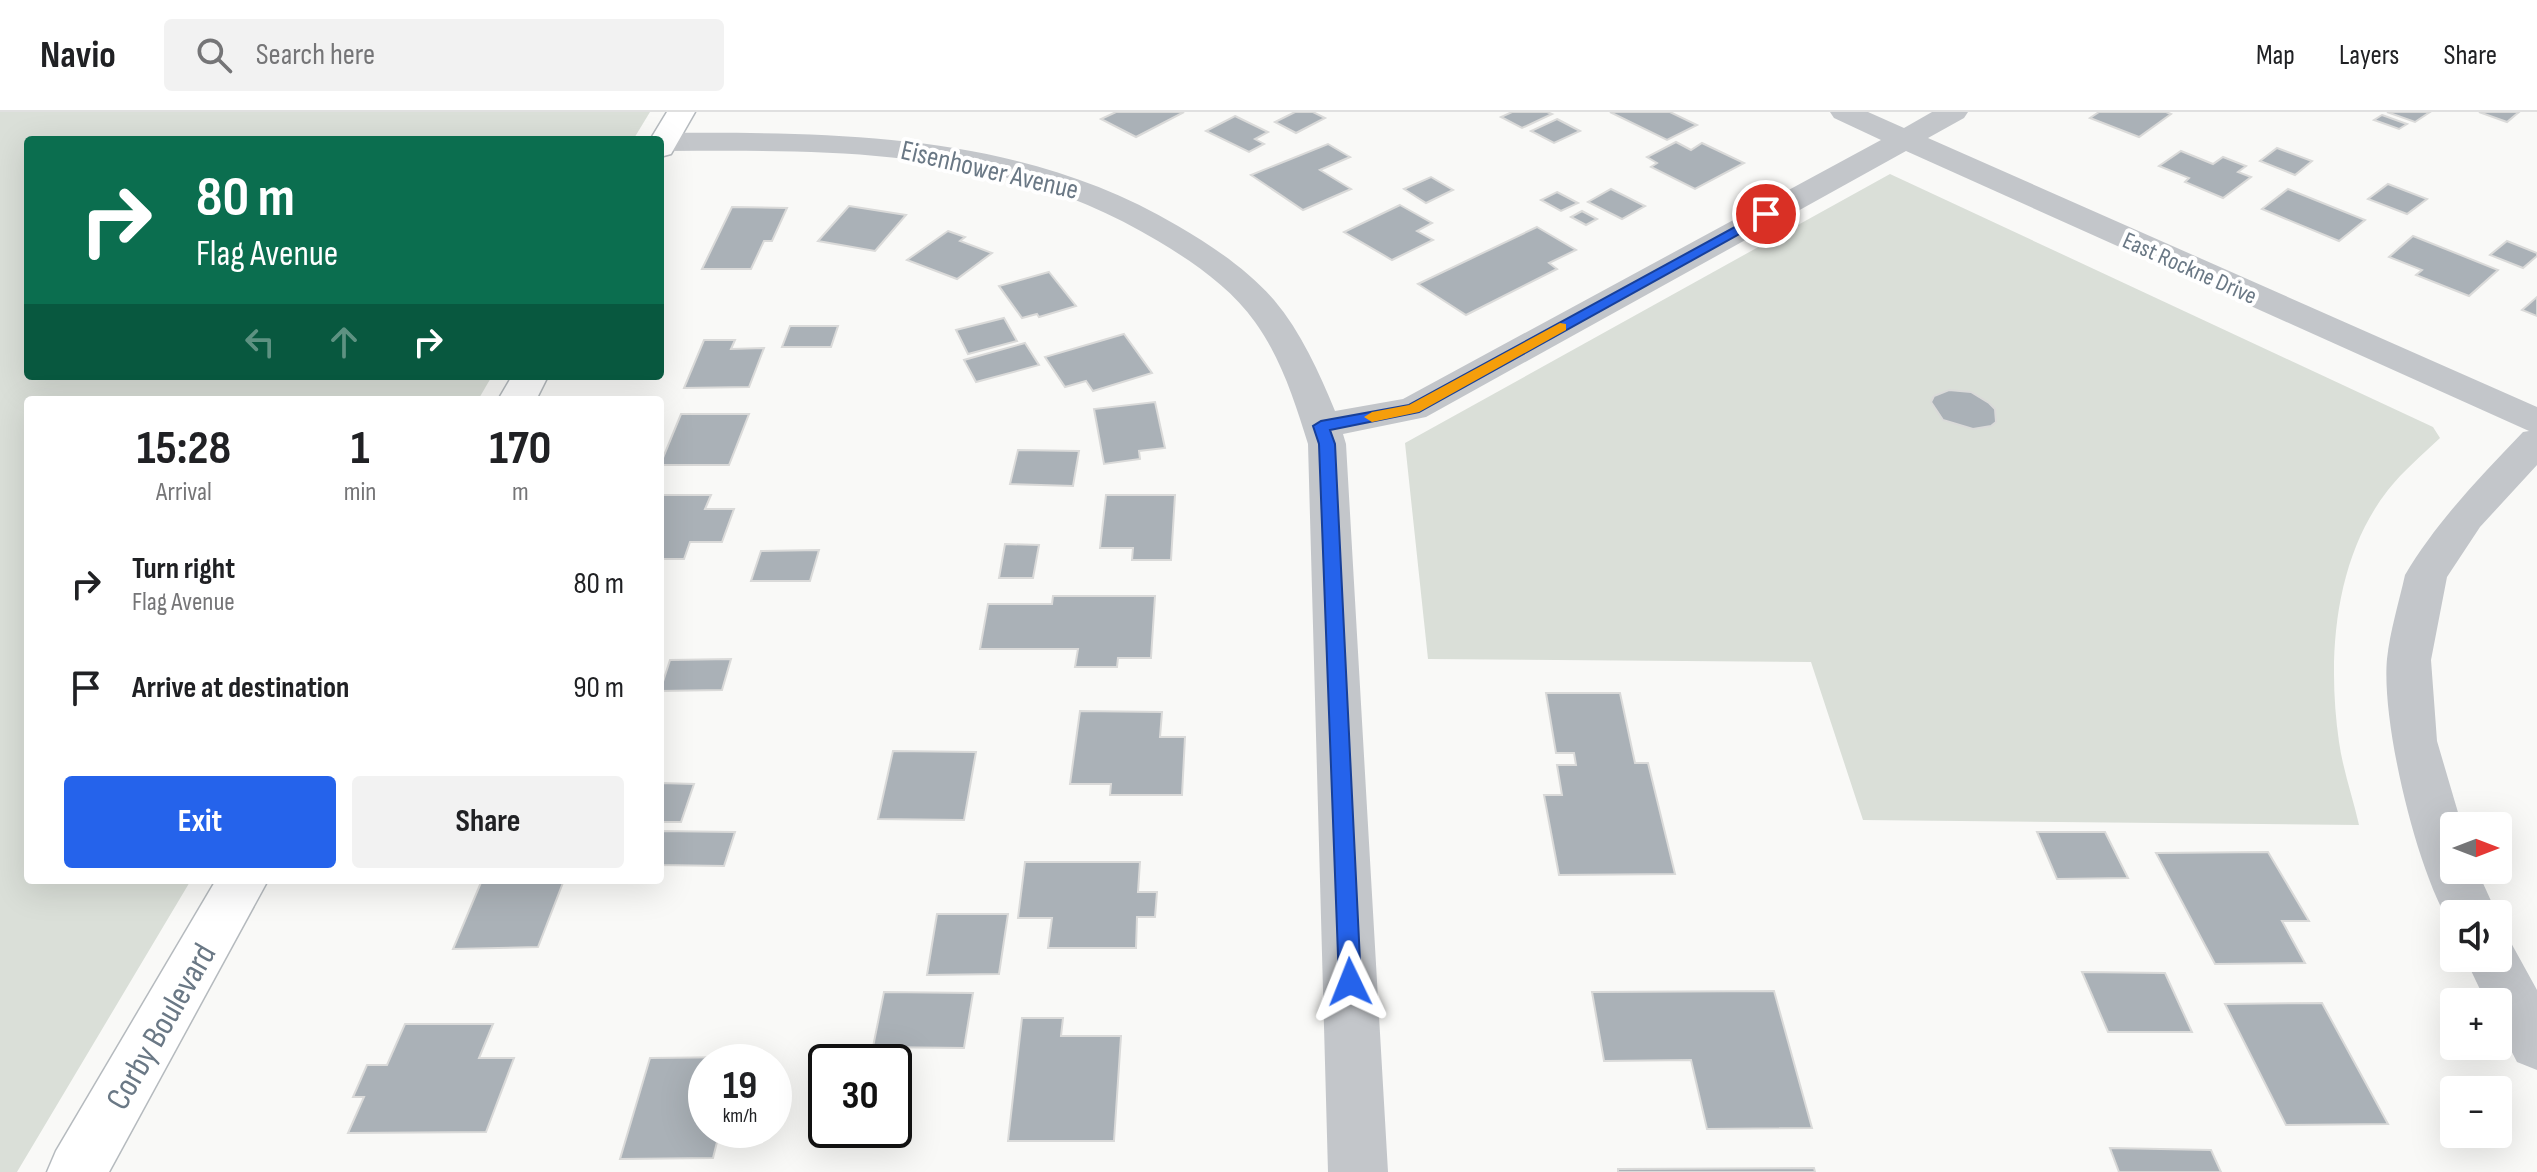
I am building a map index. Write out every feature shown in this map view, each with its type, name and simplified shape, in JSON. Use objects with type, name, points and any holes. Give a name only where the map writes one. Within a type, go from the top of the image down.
[{"type":"street","name":"East Rockne Drive","points":[[1844,112],[2537,421]]},
{"type":"street","points":[[1321,426],[1413,409],[1954,112]]},
{"type":"street","name":"Eisenhower Avenue","points":[[668,134],[908,147],[1072,183],[1159,225],[1226,272],[1269,317],[1309,387],[1327,444],[1358,1172]]},
{"type":"street","points":[[2465,900],[2446,856],[2414,741],[2409,660],[2426,575],[2466,517],[2537,441]]},
{"type":"street","name":"Corby Boulevard","points":[[77,1172],[241,884]]},
{"type":"street","points":[[2498,972],[2537,1044]]},
{"type":"shaded area","points":[[0,112],[650,112],[635,136],[24,136],[24,380],[490,380],[480,396],[24,396],[24,884],[189,884],[17,1172],[0,1172]]},
{"type":"shaded area","points":[[1890,174],[2433,427],[2440,438],[2394,483],[2370,517],[2356,547],[2339,610],[2335,644],[2335,710],[2341,752],[2359,825],[1863,820],[1811,662],[1428,659],[1405,443]]},
{"type":"building","points":[[1116,112],[1184,112],[1136,137],[1101,119]]},
{"type":"building","points":[[1295,112],[1313,112],[1325,118],[1296,133],[1275,122]]},
{"type":"building","points":[[1512,112],[1552,114],[1522,128],[1501,117]]},
{"type":"building","points":[[1610,112],[1670,112],[1697,125],[1667,140]]},
{"type":"building","points":[[2099,112],[2171,114],[2139,137],[2090,118]]},
{"type":"building","points":[[2387,112],[2430,112],[2415,122]]},
{"type":"building","points":[[2479,112],[2519,112],[2507,122]]},
{"type":"building","points":[[2382,115],[2407,124],[2399,129],[2374,120]]},
{"type":"building","points":[[1235,116],[1268,132],[1255,139],[1264,144],[1249,152],[1206,131]]},
{"type":"building","points":[[1557,119],[1580,131],[1554,143],[1531,131]]},
{"type":"building","points":[[1676,142],[1691,150],[1702,143],[1744,163],[1695,189],[1651,167],[1657,163],[1647,157]]},
{"type":"building","points":[[1328,144],[1350,157],[1320,170],[1351,189],[1303,210],[1251,175]]},
{"type":"building","points":[[2277,148],[2312,161],[2295,175],[2260,161]]},
{"type":"building","points":[[2181,151],[2213,164],[2223,157],[2246,166],[2238,172],[2251,177],[2223,198],[2185,182],[2189,178],[2159,166]]},
{"type":"building","points":[[1431,177],[1453,190],[1426,203],[1404,189]]},
{"type":"building","points":[[2388,184],[2427,199],[2407,214],[2368,199]]},
{"type":"building","points":[[1611,189],[1645,206],[1622,219],[1588,202]]},
{"type":"building","points":[[2288,189],[2365,220],[2339,241],[2262,209]]},
{"type":"building","points":[[1557,192],[1578,203],[1561,211],[1541,200]]},
{"type":"building","points":[[1400,205],[1432,223],[1417,231],[1433,240],[1392,260],[1344,232]]},
{"type":"building","points":[[849,206],[906,215],[875,251],[818,241]]},
{"type":"building","points":[[732,207],[787,208],[772,241],[764,241],[751,269],[702,269]]},
{"type":"building","points":[[1582,211],[1597,219],[1586,225],[1571,217]]},
{"type":"building","points":[[1537,227],[1576,250],[1549,263],[1557,269],[1466,315],[1418,284]]},
{"type":"building","points":[[948,231],[965,237],[960,241],[992,253],[957,279],[907,260]]},
{"type":"building","points":[[2413,236],[2498,270],[2469,296],[2416,275],[2422,270],[2389,257]]},
{"type":"building","points":[[2507,241],[2537,253],[2537,256],[2523,268],[2490,255]]},
{"type":"building","points":[[1049,272],[1076,306],[1039,317],[1037,314],[1022,318],[999,286]]},
{"type":"building","points":[[2537,297],[2537,316],[2522,310]]},
{"type":"building","points":[[1004,318],[1017,341],[968,354],[956,330]]},
{"type":"building","points":[[790,326],[838,326],[831,347],[782,347]]},
{"type":"building","points":[[1124,334],[1152,373],[1093,391],[1086,381],[1065,387],[1045,357]]},
{"type":"building","points":[[704,340],[735,340],[731,349],[764,348],[749,387],[684,388]]},
{"type":"building","points":[[1025,343],[1039,365],[976,382],[964,360]]},
{"type":"building","points":[[1949,390],[1971,392],[1989,403],[1995,409],[1996,422],[1973,429],[1943,420],[1931,402],[1934,396]]},
{"type":"building","points":[[1155,402],[1165,448],[1139,451],[1140,459],[1104,464],[1094,409]]},
{"type":"building","points":[[681,414],[749,414],[729,465],[664,465],[664,455]]},
{"type":"building","points":[[1018,450],[1079,451],[1073,486],[1010,484]]},
{"type":"building","points":[[664,495],[711,495],[705,509],[734,509],[722,542],[690,542],[684,559],[664,559]]},
{"type":"building","points":[[1106,495],[1175,495],[1171,560],[1132,560],[1133,548],[1100,548]]},
{"type":"building","points":[[1005,544],[1039,545],[1033,578],[999,578]]},
{"type":"building","points":[[819,550],[810,581],[751,581],[761,551]]},
{"type":"building","points":[[1053,596],[1155,596],[1151,658],[1118,658],[1117,667],[1075,667],[1078,649],[980,649],[988,604],[1052,604]]},
{"type":"building","points":[[731,659],[722,690],[664,691],[670,660]]},
{"type":"building","points":[[1546,693],[1620,693],[1635,763],[1648,763],[1675,874],[1559,875],[1544,795],[1562,795],[1557,765],[1576,765],[1574,753],[1556,753]]},
{"type":"building","points":[[1080,711],[1162,712],[1160,737],[1185,737],[1182,795],[1110,795],[1111,784],[1070,784]]},
{"type":"building","points":[[893,751],[976,752],[964,820],[878,819]]},
{"type":"building","points":[[664,783],[694,784],[681,822],[664,822]]},
{"type":"building","points":[[664,831],[735,832],[724,866],[664,865]]},
{"type":"building","points":[[2037,832],[2105,832],[2128,878],[2057,879]]},
{"type":"building","points":[[2268,852],[2309,921],[2282,921],[2305,963],[2215,964],[2156,853]]},
{"type":"building","points":[[1025,862],[1140,862],[1138,892],[1157,892],[1155,917],[1137,917],[1136,948],[1048,948],[1052,918],[1018,918]]},
{"type":"building","points":[[480,884],[562,884],[538,947],[453,949]]},
{"type":"building","points":[[937,914],[1008,914],[999,974],[927,975]]},
{"type":"building","points":[[2082,972],[2165,973],[2192,1032],[2108,1032]]},
{"type":"building","points":[[1774,991],[1812,1128],[1707,1129],[1691,1060],[1604,1061],[1592,992]]},
{"type":"building","points":[[884,992],[973,993],[964,1048],[874,1044]]},
{"type":"building","points":[[2322,1003],[2388,1124],[2286,1125],[2225,1004]]},
{"type":"building","points":[[1022,1018],[1063,1018],[1061,1036],[1121,1036],[1114,1141],[1008,1141]]},
{"type":"building","points":[[405,1024],[493,1024],[479,1058],[514,1058],[486,1132],[348,1133],[364,1097],[353,1097],[367,1065],[387,1065]]},
{"type":"building","points":[[650,1058],[688,1058],[688,1148],[716,1148],[713,1158],[620,1159]]},
{"type":"building","points":[[2110,1148],[2211,1150],[2221,1172],[2119,1172]]},
{"type":"building","points":[[1814,1168],[1815,1172],[1618,1172],[1618,1169]]},
{"type":"slow traffic","points":[[1372,417],[1413,409],[1560,327]]},
{"type":"route","points":[[1350,982],[1327,444],[1321,426],[1413,409],[1766,214]]}]
